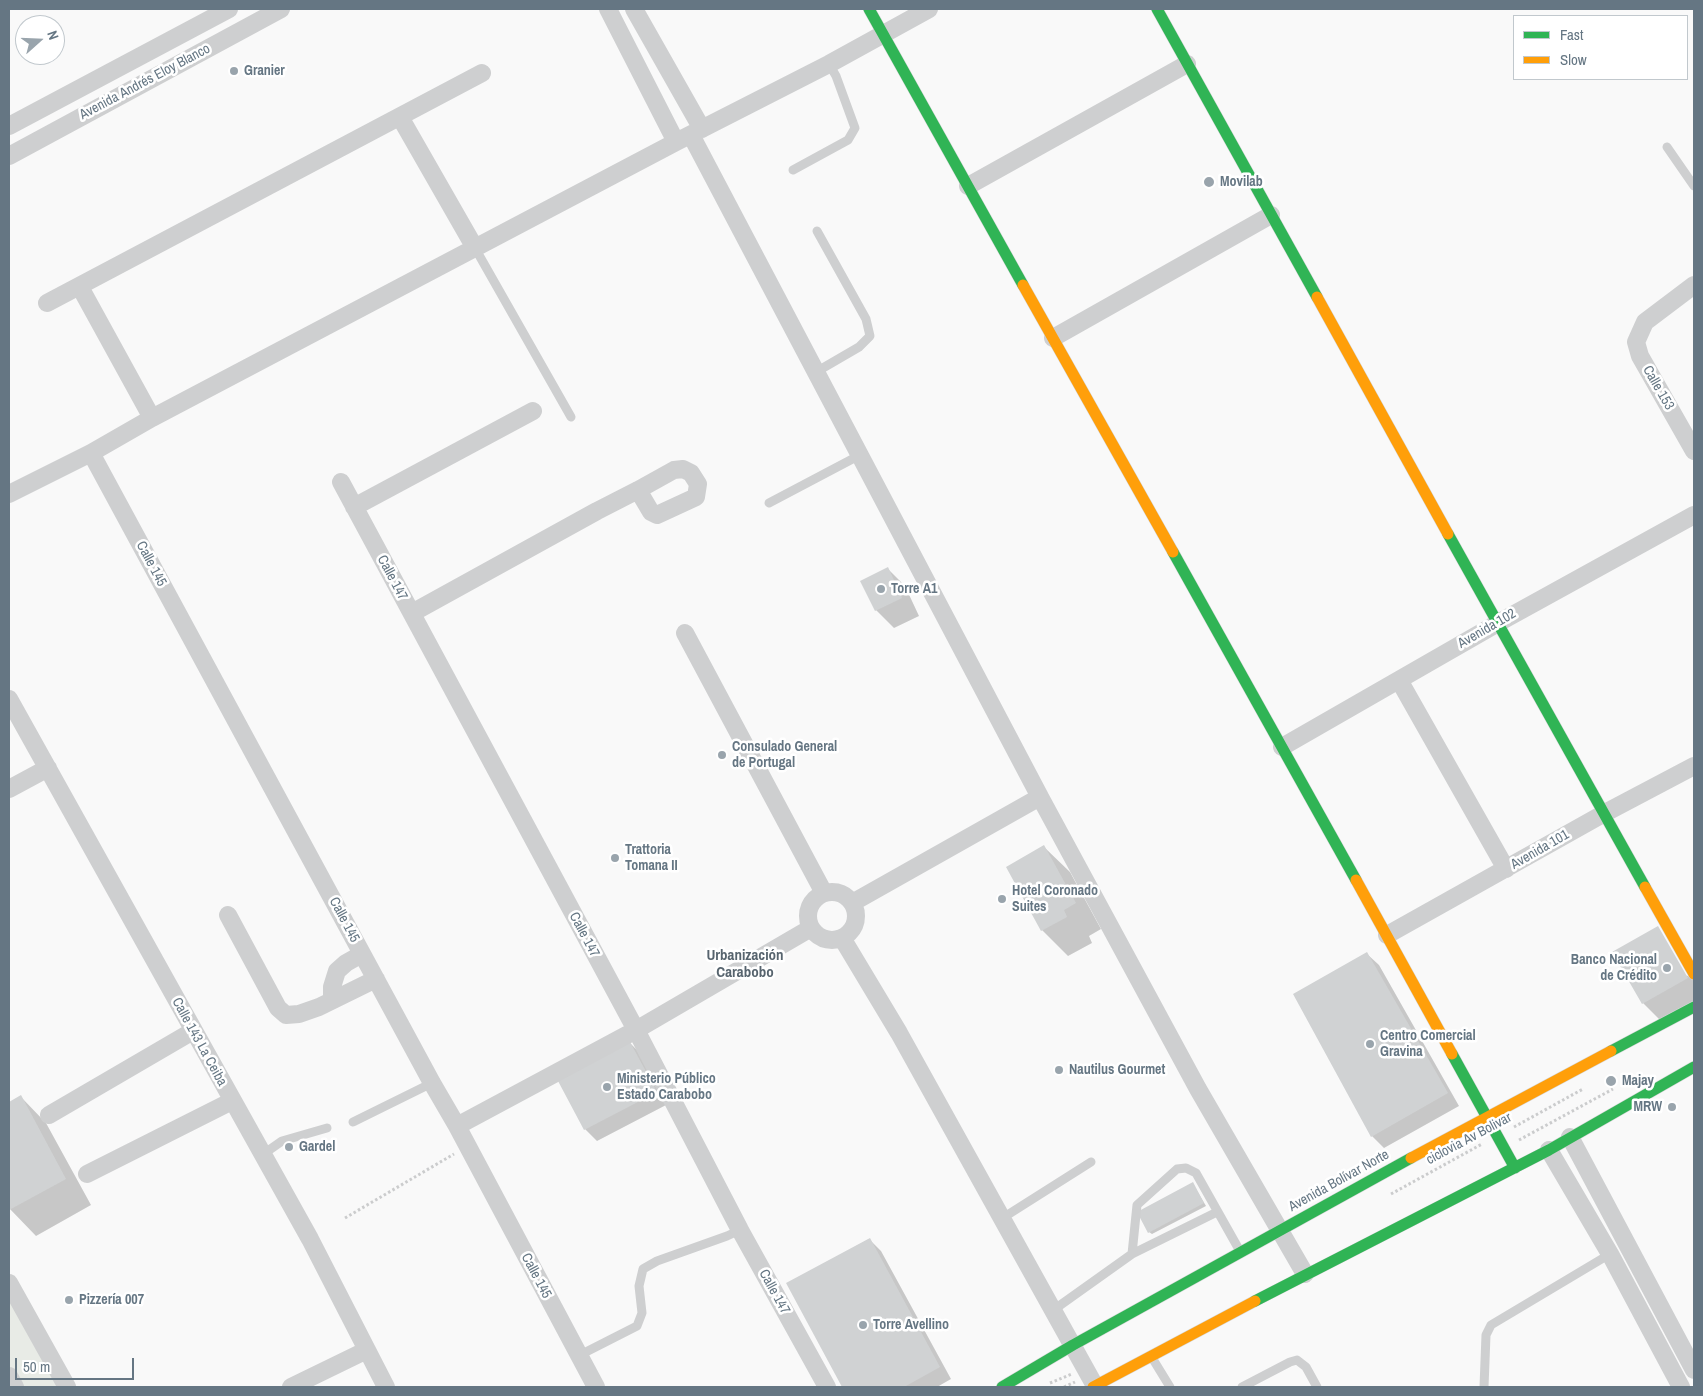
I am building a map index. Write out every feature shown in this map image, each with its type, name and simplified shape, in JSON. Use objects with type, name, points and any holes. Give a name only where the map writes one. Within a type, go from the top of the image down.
[{"type":"street","name":"Avenida Andrés Eloy Blanco","points":[[9,126],[229,9]]},
{"type":"street","name":"Avenida Andrés Eloy Blanco","points":[[9,156],[281,9]]},
{"type":"street","points":[[608,9],[689,135],[1040,797],[1198,1089],[1305,1274]]},
{"type":"street","points":[[634,9],[689,135]]},
{"type":"street","points":[[869,9],[1282,746],[1514,1168]]},
{"type":"street","points":[[9,494],[91,453],[152,418],[689,135],[830,64],[929,9]]},
{"type":"street","points":[[1157,9],[1603,814],[1694,974]]},
{"type":"street","points":[[968,186],[1187,64]]},
{"type":"street","points":[[47,303],[482,73]]},
{"type":"street","points":[[400,117],[475,248]]},
{"type":"street","points":[[1053,338],[1271,215]]},
{"type":"street","name":"Calle 153","points":[[1694,285],[1645,322],[1636,342],[1640,356],[1694,451]]},
{"type":"street","points":[[80,287],[152,418]]},
{"type":"street","points":[[354,507],[533,411]]},
{"type":"street","name":"Calle 145","points":[[91,453],[432,1083],[468,1146],[596,1387]]},
{"type":"street","name":"Calle 147","points":[[341,482],[636,1030],[740,1230],[826,1387]]},
{"type":"street","points":[[412,613],[638,490]]},
{"type":"street","name":"Avenida 102","points":[[1282,746],[1498,622],[1694,515]]},
{"type":"street","points":[[685,633],[824,893]]},
{"type":"street","points":[[1399,680],[1506,869]]},
{"type":"street","name":"Calle 143 La Ceiba","points":[[9,700],[310,1238],[386,1387]]},
{"type":"street","name":"Avenida 101","points":[[1387,935],[1603,814],[1694,766]]},
{"type":"street","points":[[9,789],[48,768]]},
{"type":"street","points":[[852,903],[1040,797]]},
{"type":"street","points":[[824,893],[843,894],[852,903],[856,915],[855,922],[848,934],[842,938],[829,940],[822,938],[811,928],[808,914],[810,907],[813,901],[824,893]]},
{"type":"street","points":[[228,914],[282,1013],[286,1015],[299,1014],[376,979]]},
{"type":"street","points":[[457,1126],[636,1030],[811,928]]},
{"type":"street","points":[[842,938],[899,1033],[1001,1220],[1073,1345],[1094,1387],[1305,1274],[1549,1150],[1694,1066]]},
{"type":"street","points":[[332,999],[332,987],[337,971],[346,963],[362,954]]},
{"type":"street","name":"Avenida Bolívar Norte","points":[[1002,1387],[1073,1345],[1487,1116],[1694,1008]]},
{"type":"street","points":[[48,1115],[193,1031]]},
{"type":"street","points":[[87,1174],[232,1101]]},
{"type":"street","points":[[1570,1137],[1694,1370]]},
{"type":"street","points":[[1549,1150],[1610,1254],[1681,1387]]},
{"type":"street","points":[[9,1283],[67,1387]]},
{"type":"street","points":[[291,1387],[367,1350]]},
{"type":"street","points":[[9,1376],[15,1387]]},
{"type":"lane","points":[[793,170],[848,140],[855,128],[830,64]]},
{"type":"lane","points":[[1667,147],[1694,186]]},
{"type":"lane","points":[[816,372],[859,346],[870,336],[866,320],[817,231]]},
{"type":"lane","points":[[475,248],[571,417]]},
{"type":"lane","points":[[769,502],[860,455]]},
{"type":"lane","points":[[353,1122],[432,1083]]},
{"type":"lane","points":[[262,1155],[282,1141],[326,1128]]},
{"type":"lane","points":[[1001,1220],[1091,1162]]},
{"type":"lane","points":[[1132,1254],[1136,1204],[1177,1170],[1186,1168],[1196,1172],[1241,1253]]},
{"type":"lane","points":[[1052,1311],[1132,1254],[1217,1212]]},
{"type":"lane","points":[[578,1356],[637,1326],[642,1313],[639,1286],[643,1268],[740,1230]]},
{"type":"lane","points":[[1484,1387],[1486,1335],[1491,1325],[1610,1254]]},
{"type":"lane","points":[[1151,1355],[1170,1387]]},
{"type":"lane","points":[[1242,1387],[1297,1360],[1306,1367],[1317,1387]]},
{"type":"path","name":"ciclovia Av Bolivar","points":[[1513,1127],[1591,1085]]},
{"type":"path","name":"ciclovia Av Bolivar","points":[[1384,1197],[1487,1141]]},
{"type":"path","points":[[345,1218],[468,1146]]},
{"type":"shaded area","points":[[9,1285],[66,1387],[17,1387],[9,1372]]},
{"type":"building","name":"Torre A1","points":[[888,567],[902,598],[875,611],[860,581]]},
{"type":"building","points":[[1044,845],[1076,903],[1064,910],[1067,917],[1041,931],[1006,867]]},
{"type":"building","points":[[1658,926],[1688,978],[1642,1004],[1612,952]]},
{"type":"building","name":"Centro Comercial Gravina","points":[[1367,952],[1448,1093],[1371,1137],[1293,994]]},
{"type":"building","name":"Ministerio Público Estado Carabobo","points":[[630,1042],[657,1092],[584,1130],[558,1081]]},
{"type":"building","points":[[21,1095],[66,1179],[9,1210],[9,1102]]},
{"type":"building","points":[[1193,1182],[1204,1203],[1148,1233],[1137,1212]]},
{"type":"building","name":"Torre Avellino","points":[[870,1238],[940,1367],[904,1387],[842,1387],[786,1283]]},
{"type":"traffic: fast","points":[[869,9],[1023,285]]},
{"type":"traffic: fast","points":[[1157,9],[1317,297]]},
{"type":"traffic: fast","points":[[1448,534],[1645,887]]},
{"type":"traffic: fast","points":[[1173,552],[1356,880]]},
{"type":"traffic: fast","points":[[1611,1051],[1694,1007]]},
{"type":"traffic: fast","points":[[1452,1054],[1515,1168]]},
{"type":"traffic: fast","points":[[1255,1301],[1549,1150],[1694,1067]]},
{"type":"traffic: fast","points":[[1002,1387],[1073,1345],[1411,1158]]},
{"type":"traffic: slow","points":[[1023,285],[1173,552]]},
{"type":"traffic: slow","points":[[1317,297],[1448,534]]},
{"type":"traffic: slow","points":[[1356,880],[1452,1054]]},
{"type":"traffic: slow","points":[[1645,887],[1694,974]]},
{"type":"traffic: slow","points":[[1411,1158],[1611,1051]]},
{"type":"traffic: slow","points":[[1093,1387],[1255,1301]]},
{"type":"place","name":"Granier","points":[[234,71]]},
{"type":"place","name":"Movilab","points":[[1209,182]]},
{"type":"place","name":"Torre A1","points":[[881,589]]},
{"type":"place","name":"Consulado General de Portugal","points":[[722,755]]},
{"type":"place","name":"Trattoria Tomana II","points":[[615,858]]},
{"type":"place","name":"Hotel Coronado Suites","points":[[1002,899]]},
{"type":"place","name":"Banco Nacional de Crédito","points":[[1667,968]]},
{"type":"place","name":"Centro Comercial Gravina","points":[[1370,1044]]},
{"type":"place","name":"Nautilus Gourmet","points":[[1059,1070]]},
{"type":"place","name":"Majay","points":[[1611,1081]]},
{"type":"place","name":"Ministerio Público Estado Carabobo","points":[[607,1087]]},
{"type":"place","name":"MRW","points":[[1672,1107]]},
{"type":"place","name":"Gardel","points":[[289,1147]]},
{"type":"place","name":"Pizzería 007","points":[[69,1300]]},
{"type":"place","name":"Torre Avellino","points":[[863,1325]]},
{"type":"district","name":"Urbanización Carabobo","points":[[745,964]]}]
